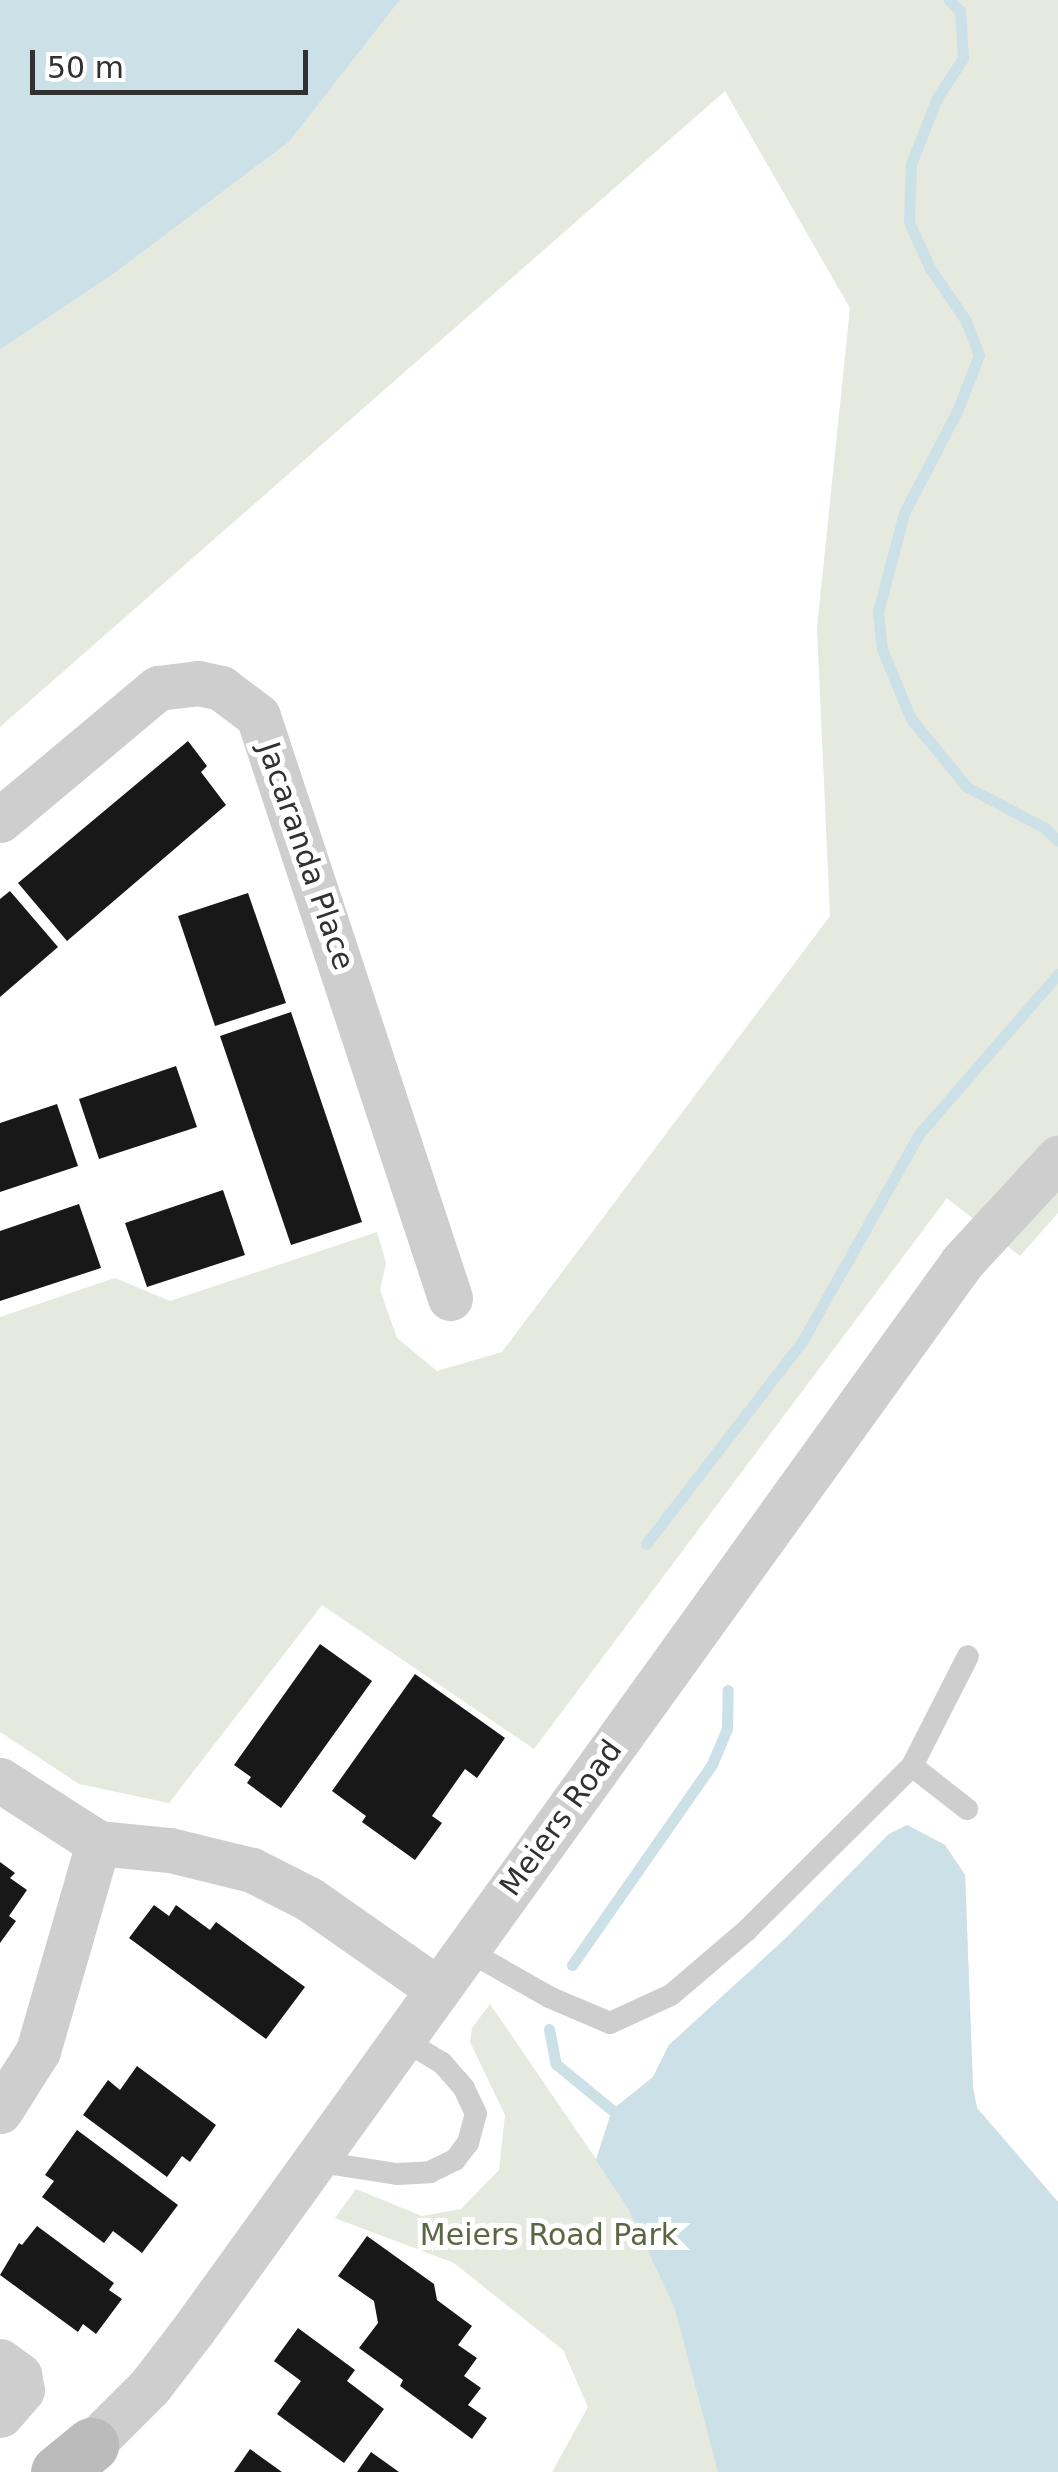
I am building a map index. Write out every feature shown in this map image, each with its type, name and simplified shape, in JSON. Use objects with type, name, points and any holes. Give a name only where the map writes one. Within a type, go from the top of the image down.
[{"type":"street","name":"Jacaranda Place","points":[[0,820],[158,688],[198,683],[221,688],[258,716],[450,1298]]},
{"type":"street","name":"Meiers Road","points":[[75,2459],[161,2372],[962,1262],[1058,1158]]},
{"type":"street","points":[[0,1780],[98,1843],[170,1850],[252,1870],[309,1900],[436,1988]]},
{"type":"street","points":[[0,2111],[38,2050],[98,1843]]},
{"type":"street","points":[[0,2362],[19,2374],[22,2390],[0,2415]]},
{"type":"lane","points":[[484,1960],[549,1997],[610,2023],[672,1995],[747,1930],[912,1766],[968,1656]]},
{"type":"lane","points":[[912,1766],[967,1809]]},
{"type":"lane","points":[[313,2161],[397,2174],[430,2172],[454,2160],[468,2143],[476,2114],[464,2088],[442,2063],[402,2038]]},
{"type":"green space","points":[[400,0],[1058,0],[1058,1213],[1020,1256],[947,1198],[534,1749],[322,1605],[169,1803],[79,1784],[0,1732],[0,1317],[115,1278],[170,1301],[377,1232],[386,1263],[380,1290],[397,1338],[437,1371],[502,1352],[830,916],[817,628],[850,308],[725,91],[0,727],[0,350],[116,272],[289,142]]},
{"type":"green space","name":"Meiers Road Park","points":[[907,1825],[945,1845],[965,1875],[977,2108],[1058,2202],[1058,2472],[552,2472],[588,2407],[563,2350],[454,2263],[335,2218],[356,2189],[422,2216],[461,2209],[499,2170],[505,2115],[470,2042],[472,2028],[490,2004],[596,2159],[612,2110],[653,2077],[669,2045],[785,1939],[889,1834]]},
{"type":"shaded area","points":[[0,0],[400,0],[289,142],[116,272],[0,350]]},
{"type":"shaded area","points":[[907,1825],[945,1845],[965,1875],[977,2108],[1058,2202],[1058,2472],[718,2472],[675,2309],[629,2210],[596,2160],[612,2110],[653,2077],[669,2045],[785,1939],[889,1834]]},
{"type":"building","points":[[188,741],[207,766],[201,772],[226,805],[67,941],[18,883]]},
{"type":"building","points":[[10,891],[58,947],[0,997],[0,899]]},
{"type":"building","points":[[248,893],[286,1003],[215,1026],[178,916]]},
{"type":"building","points":[[291,1012],[362,1222],[291,1245],[220,1036]]},
{"type":"building","points":[[176,1066],[197,1127],[99,1159],[79,1099]]},
{"type":"building","points":[[57,1104],[78,1166],[0,1192],[0,1123]]},
{"type":"building","points":[[223,1190],[245,1255],[147,1287],[125,1223]]},
{"type":"building","points":[[79,1204],[101,1268],[0,1301],[0,1231]]},
{"type":"building","points":[[320,1644],[372,1681],[281,1808],[247,1783],[251,1777],[234,1765]]},
{"type":"building","points":[[415,1674],[505,1738],[477,1778],[465,1769],[432,1816],[442,1823],[415,1860],[362,1822],[366,1816],[332,1791]]},
{"type":"building","points":[[0,1862],[15,1873],[10,1878],[27,1890],[9,1916],[16,1921],[0,1943]]},
{"type":"building","points":[[154,1905],[169,1916],[176,1905],[210,1930],[216,1922],[305,1987],[266,2039],[129,1938]]},
{"type":"building","points":[[137,2066],[216,2125],[190,2162],[182,2156],[167,2177],[83,2115],[108,2080],[120,2090]]},
{"type":"building","points":[[77,2130],[178,2205],[142,2253],[113,2231],[104,2243],[42,2197],[54,2181],[45,2175]]},
{"type":"building","points":[[37,2226],[114,2283],[109,2290],[122,2299],[96,2334],[83,2324],[78,2332],[0,2275],[19,2243],[22,2245]]},
{"type":"building","points":[[367,2236],[434,2284],[437,2300],[472,2326],[458,2345],[477,2358],[464,2376],[481,2388],[468,2405],[487,2418],[472,2439],[400,2386],[403,2380],[359,2348],[378,2323],[374,2301],[338,2276]]},
{"type":"building","points":[[298,2328],[355,2370],[347,2381],[384,2409],[344,2463],[277,2414],[301,2381],[274,2361]]},
{"type":"building","points":[[250,2449],[282,2472],[234,2472]]},
{"type":"building","points":[[371,2452],[399,2472],[357,2472]]},
{"type":"waterway","points":[[949,0],[960,11],[963,58],[937,98],[911,164],[909,222],[930,268],[966,321],[979,355],[958,409],[904,513],[878,612],[882,649],[911,719],[967,787],[1045,828],[1058,841]]},
{"type":"waterway","points":[[646,1544],[803,1340],[919,1134],[1058,974]]},
{"type":"waterway","points":[[572,1965],[712,1764],[727,1729],[728,1690]]},
{"type":"waterway","points":[[549,2029],[556,2064],[612,2110]]}]
